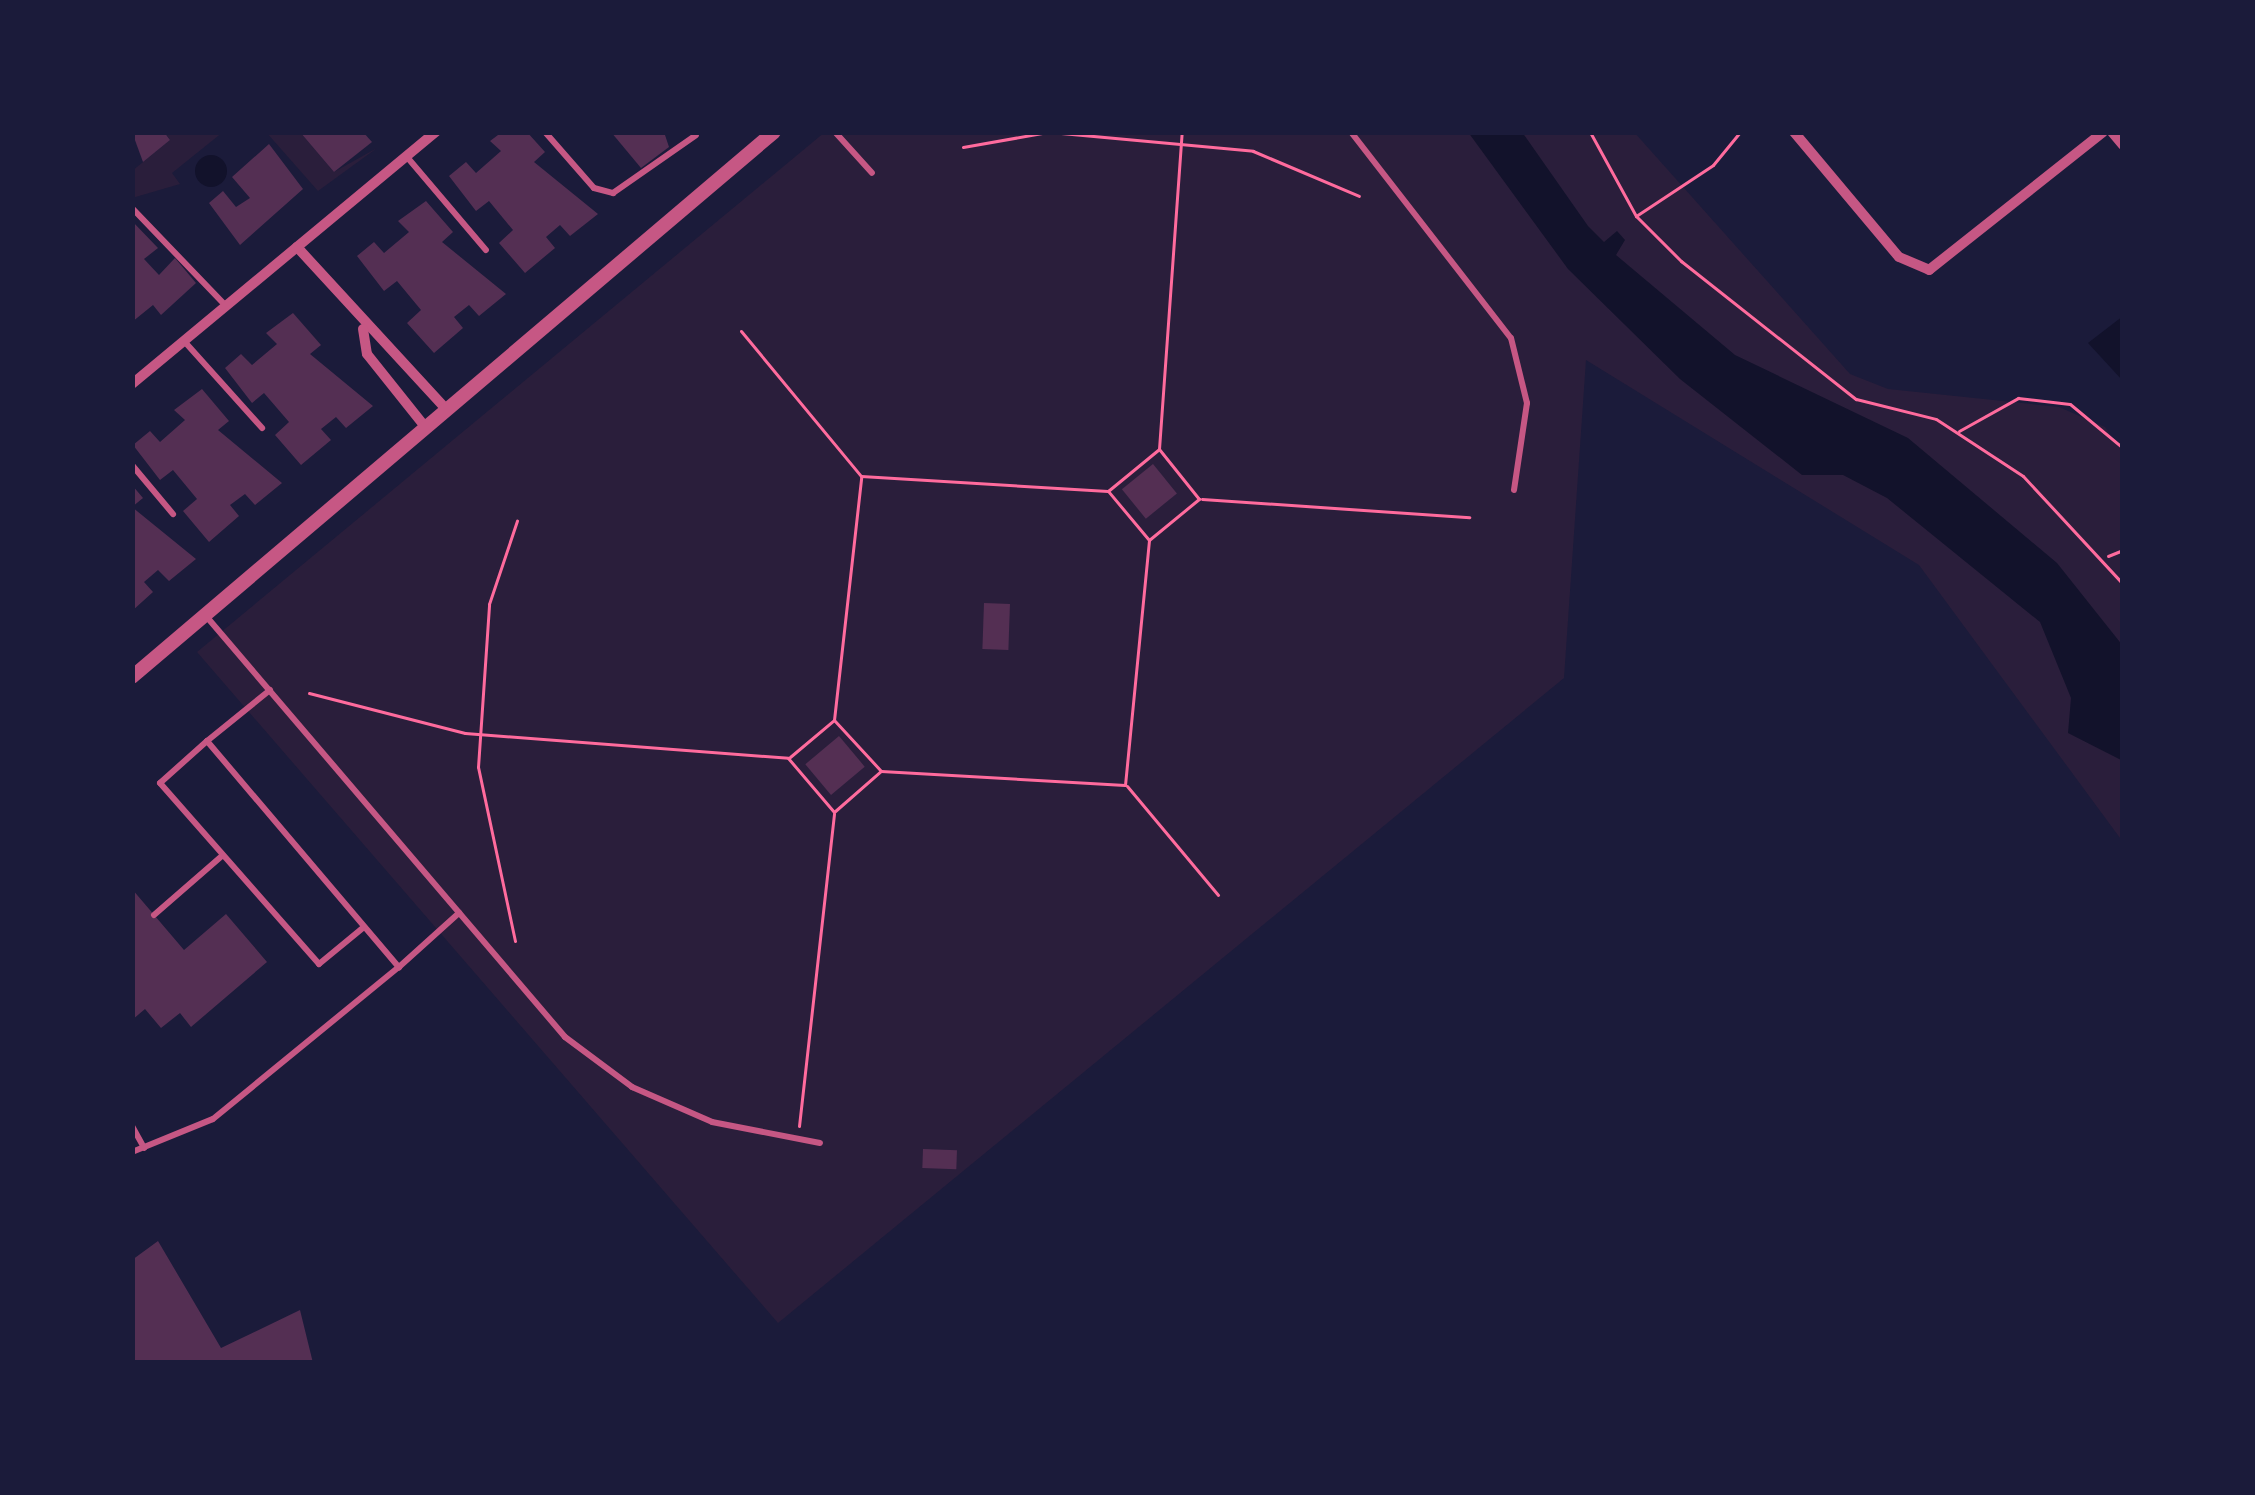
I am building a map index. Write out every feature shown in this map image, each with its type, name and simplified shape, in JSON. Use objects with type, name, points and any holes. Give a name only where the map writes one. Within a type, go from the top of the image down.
[{"type":"street","points":[[132,384],[436,132]]},
{"type":"street","points":[[132,677],[773,132]]},
{"type":"street","points":[[1794,132],[1923,269],[1946,264],[2108,132],[2123,145]]},
{"type":"street","points":[[296,247],[363,328],[386,338],[447,410]]},
{"type":"street","points":[[363,328],[367,354],[425,428]]},
{"type":"lane","points":[[545,132],[594,188],[613,193],[696,135]]},
{"type":"lane","points":[[835,132],[872,173]]},
{"type":"lane","points":[[1351,132],[1511,338],[1527,403],[1514,490]]},
{"type":"lane","points":[[406,157],[486,250]]},
{"type":"lane","points":[[132,208],[144,208],[226,306]]},
{"type":"lane","points":[[184,341],[262,428]]},
{"type":"lane","points":[[132,465],[173,514]]},
{"type":"lane","points":[[206,616],[565,1037],[632,1087],[712,1121],[820,1143]]},
{"type":"lane","points":[[270,690],[160,783],[319,964],[365,926]]},
{"type":"lane","points":[[207,741],[399,967]]},
{"type":"lane","points":[[154,915],[223,855]]},
{"type":"lane","points":[[132,1152],[213,1119],[459,913]]},
{"type":"lane","points":[[132,1126],[144,1148]]},
{"type":"path","points":[[963,147],[1050,132],[1253,151],[1359,196]]},
{"type":"path","points":[[1182,132],[1159,449],[1199,499]]},
{"type":"path","points":[[1590,132],[1636,216],[1856,399],[1957,433],[2108,556],[2123,584]]},
{"type":"path","points":[[1636,216],[1713,165],[1739,132]]},
{"type":"path","points":[[741,332],[862,476],[1108,491],[1159,449]]},
{"type":"path","points":[[1957,433],[2018,398],[2071,404],[2123,448]]},
{"type":"path","points":[[309,693],[485,736],[788,758],[834,720],[862,476]]},
{"type":"path","points":[[1108,491],[1149,540]]},
{"type":"path","points":[[1218,895],[1125,785],[1149,540],[1199,499],[1469,517]]},
{"type":"path","points":[[515,940],[502,847],[481,794],[489,604],[517,521]]},
{"type":"path","points":[[2108,556],[2123,550]]},
{"type":"path","points":[[834,720],[881,772]]},
{"type":"path","points":[[788,758],[834,812]]},
{"type":"path","points":[[800,1118],[834,812],[881,772],[1125,785]]},
{"type":"shaded area","points":[[165,132],[223,132],[172,173],[180,184],[132,198],[132,171],[170,140]]},
{"type":"shaded area","points":[[266,132],[300,132],[334,172],[377,148],[318,191]]},
{"type":"shaded area","points":[[825,132],[1634,132],[1850,374],[1888,389],[2059,407],[2105,427],[2123,453],[2123,842],[1919,565],[1586,360],[1564,678],[778,1323],[197,652]]},
{"type":"shaded area","points":[[1468,132],[1522,132],[1588,226],[1604,242],[1617,231],[1625,240],[1616,255],[1735,355],[1908,438],[2057,563],[2123,646],[2123,761],[2068,733],[2071,698],[2040,622],[1887,498],[1843,475],[1802,475],[1680,379],[1568,269]]},
{"type":"shaded area","points":[[211,155],[222,160],[227,171],[222,182],[211,187],[200,182],[195,171],[200,160]]},
{"type":"shaded area","points":[[2123,316],[2123,381],[2088,343]]},
{"type":"building","points":[[132,132],[164,132],[170,140],[143,162]]},
{"type":"building","points":[[300,132],[363,132],[372,142],[334,172]]},
{"type":"building","points":[[502,132],[527,132],[545,152],[534,162],[598,214],[570,236],[560,225],[546,237],[555,248],[525,273],[499,243],[513,230],[489,201],[476,211],[449,176],[466,162],[476,173],[501,151],[490,141]]},
{"type":"building","points":[[611,132],[664,132],[669,147],[641,168]]},
{"type":"building","points":[[269,144],[303,189],[240,245],[209,203],[223,191],[236,207],[250,198],[232,177]]},
{"type":"building","points":[[426,201],[453,232],[442,242],[506,294],[479,316],[469,305],[454,317],[463,328],[434,353],[407,323],[421,310],[397,281],[384,291],[357,256],[374,242],[384,253],[409,232],[398,221]]},
{"type":"building","points":[[132,221],[158,248],[144,259],[159,275],[175,258],[196,283],[161,315],[153,305],[132,322]]},
{"type":"building","points":[[293,313],[321,345],[310,354],[373,406],[346,428],[336,417],[321,429],[331,440],[301,465],[275,435],[289,422],[264,393],[252,403],[225,368],[241,354],[252,365],[277,344],[266,333]]},
{"type":"building","points":[[202,389],[229,421],[218,430],[282,483],[255,505],[245,494],[230,505],[239,516],[209,542],[183,511],[197,499],[173,470],[160,480],[133,445],[150,431],[160,442],[185,420],[174,410]]},
{"type":"building","points":[[1153,464],[1177,494],[1146,519],[1122,489]]},
{"type":"building","points":[[132,485],[143,498],[132,507]]},
{"type":"building","points":[[132,507],[196,559],[169,581],[158,570],[144,582],[153,592],[132,611]]},
{"type":"building","points":[[984,603],[1010,604],[1008,650],[982,649]]},
{"type":"building","points":[[839,736],[865,767],[831,795],[805,764]]},
{"type":"building","points":[[132,889],[184,950],[226,914],[267,962],[191,1027],[180,1013],[161,1028],[145,1009],[132,1020]]},
{"type":"building","points":[[923,1149],[957,1150],[956,1169],[922,1168]]},
{"type":"building","points":[[158,1241],[221,1348],[300,1310],[313,1363],[132,1363],[132,1260]]}]
